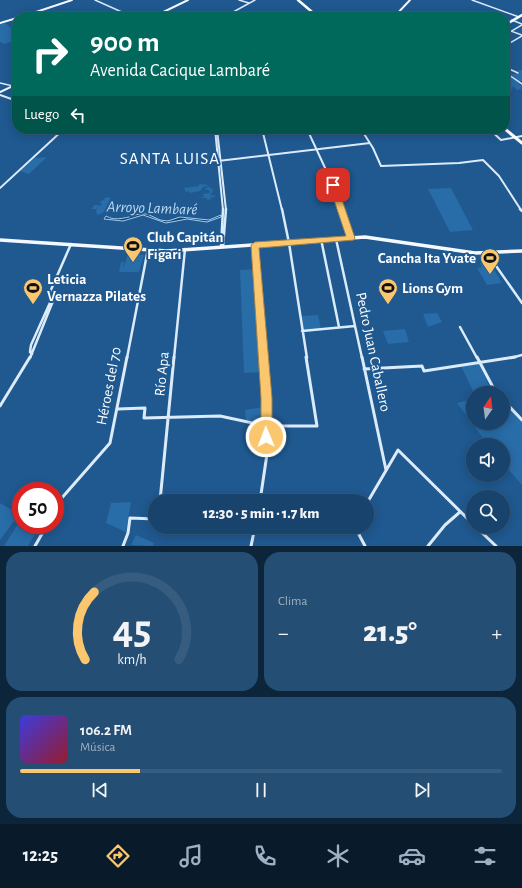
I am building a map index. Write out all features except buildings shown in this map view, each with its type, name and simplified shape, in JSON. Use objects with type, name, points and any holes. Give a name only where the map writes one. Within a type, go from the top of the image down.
[{"type":"highway","points":[[297,0],[311,12]]},
{"type":"highway","points":[[512,20],[520,16]]},
{"type":"highway","points":[[510,132],[522,142]]},
{"type":"main road","points":[[34,12],[71,0]]},
{"type":"main road","points":[[163,12],[187,0]]},
{"type":"main road","points":[[400,12],[411,0]]},
{"type":"main road","points":[[0,23],[12,19]]},
{"type":"main road","points":[[0,94],[12,87]]},
{"type":"main road","points":[[0,240],[148,249],[185,249],[371,238],[436,248],[488,253],[522,250]]},
{"type":"street","points":[[95,0],[122,12]]},
{"type":"street","points":[[239,0],[250,3]]},
{"type":"street","points":[[233,12],[255,0]]},
{"type":"street","points":[[472,0],[508,12]]},
{"type":"street","points":[[510,13],[520,16]]},
{"type":"street","points":[[512,20],[522,24]]},
{"type":"street","points":[[522,24],[512,31],[522,36]]},
{"type":"street","points":[[510,43],[522,36]]},
{"type":"street","points":[[510,69],[518,73],[510,75]]},
{"type":"street","points":[[510,76],[522,84]]},
{"type":"street","points":[[0,83],[12,85]]},
{"type":"street","points":[[0,94],[12,99]]},
{"type":"street","points":[[1,188],[59,134]]},
{"type":"street","points":[[216,134],[224,214],[222,247]]},
{"type":"street","points":[[118,409],[145,408],[144,418],[220,416],[266,426],[317,426],[288,242],[279,197],[263,134]]},
{"type":"street","points":[[309,134],[334,186],[351,238]]},
{"type":"street","points":[[364,134],[381,166],[459,163],[483,160],[493,170],[522,211]]},
{"type":"street","points":[[494,134],[501,140],[522,136]]},
{"type":"street","points":[[219,161],[370,143]]},
{"type":"street","name":"Pedro Juan Caballero","points":[[336,239],[386,470]]},
{"type":"street","points":[[321,240],[339,327]]},
{"type":"street","points":[[32,354],[30,352],[31,345],[53,296],[50,293],[71,244]]},
{"type":"street","points":[[255,244],[266,398],[267,454],[261,494]]},
{"type":"street","name":"Héroes del 70","points":[[64,496],[110,444],[148,249]]},
{"type":"street","name":"Río Apa","points":[[161,494],[185,249]]},
{"type":"street","points":[[488,253],[522,303]]},
{"type":"street","points":[[0,406],[32,354],[55,296],[50,293]]},
{"type":"street","points":[[302,331],[336,329],[339,327],[355,326]]},
{"type":"street","points":[[460,327],[491,386]]},
{"type":"street","points":[[364,369],[422,366],[424,371],[513,358],[522,355]]},
{"type":"street","points":[[510,407],[522,420]]},
{"type":"street","points":[[372,494],[398,450],[466,518]]},
{"type":"street","points":[[428,546],[445,525],[460,512]]},
{"type":"street","points":[[123,546],[128,533],[130,518],[148,518]]},
{"type":"street","points":[[35,546],[41,534]]},
{"type":"street","points":[[252,546],[254,534]]},
{"type":"street","points":[[359,534],[365,546]]},
{"type":"street","points":[[483,534],[496,546]]},
{"type":"shaded area","points":[[5,23],[12,28],[12,42],[4,44],[0,42],[0,24]]},
{"type":"shaded area","points":[[522,70],[522,81],[518,81],[521,83],[518,85],[522,85],[521,89],[517,90],[513,86],[511,88],[513,90],[510,91],[510,78],[512,78],[510,75],[520,72],[515,71]]},
{"type":"shaded area","points":[[47,157],[29,174],[20,171],[35,158]]},
{"type":"shaded area","points":[[199,184],[209,185],[206,186],[216,190],[211,189],[213,191],[210,195],[217,196],[204,201],[208,199],[198,198],[204,197],[203,194],[210,193],[209,190],[204,189],[208,187],[204,186],[200,191],[190,193],[189,191],[186,192],[184,188],[199,186]]},
{"type":"shaded area","points":[[451,188],[473,230],[450,232],[428,189]]},
{"type":"shaded area","points":[[107,197],[111,198],[109,200],[112,203],[108,210],[98,215],[96,212],[97,207],[96,209],[92,209],[94,205],[102,205],[100,202]]},
{"type":"shaded area","points":[[139,214],[147,214],[160,220],[168,221],[180,217],[209,220],[221,215],[221,217],[207,222],[187,219],[166,223],[143,215],[123,221],[104,219],[106,216],[118,219]]},
{"type":"shaded area","name":"Club Capitán Figari","points":[[128,254],[144,255],[139,272],[119,272],[121,262],[124,262],[123,269]]},
{"type":"shaded area","name":"Cancha Ita Yvate","points":[[488,262],[502,283],[487,285],[477,268],[482,267],[480,263]]},
{"type":"shaded area","points":[[255,269],[262,372],[244,373],[240,270]]},
{"type":"shaded area","points":[[437,313],[442,322],[428,327],[423,314]]},
{"type":"shaded area","points":[[318,315],[321,329],[303,330],[301,316]]},
{"type":"shaded area","points":[[405,329],[409,342],[388,344],[383,331]]},
{"type":"shaded area","points":[[479,363],[490,386],[471,386],[461,366]]},
{"type":"shaded area","points":[[466,401],[466,415],[457,403]]},
{"type":"shaded area","points":[[263,407],[264,424],[246,420],[245,410]]},
{"type":"shaded area","points":[[510,409],[522,422],[522,485],[510,471],[510,438],[483,438],[477,430],[510,430]]},
{"type":"shaded area","points":[[131,502],[126,532],[106,523],[111,503]]},
{"type":"shaded area","points":[[0,503],[12,510],[12,524],[0,540]]},
{"type":"shaded area","points":[[12,533],[35,534],[28,546],[4,546]]},
{"type":"shaded area","points":[[136,535],[154,543],[153,546],[131,545]]},
{"type":"place","name":"Club Capitán Figari","points":[[133,263]]},
{"type":"place","name":"Cancha Ita Yvate","points":[[490,275]]},
{"type":"place","name":"Leticia Vernazza Pilates","points":[[33,305]]},
{"type":"place","name":"Lions Gym","points":[[388,305]]},
{"type":"district","name":"SANTA LUISA","points":[[170,158]]},
{"type":"route","points":[[266,437],[266,398],[255,245],[351,238],[333,185]]},
{"type":"water label","name":"Arroyo Lambaré","points":[[152,208]]}]
